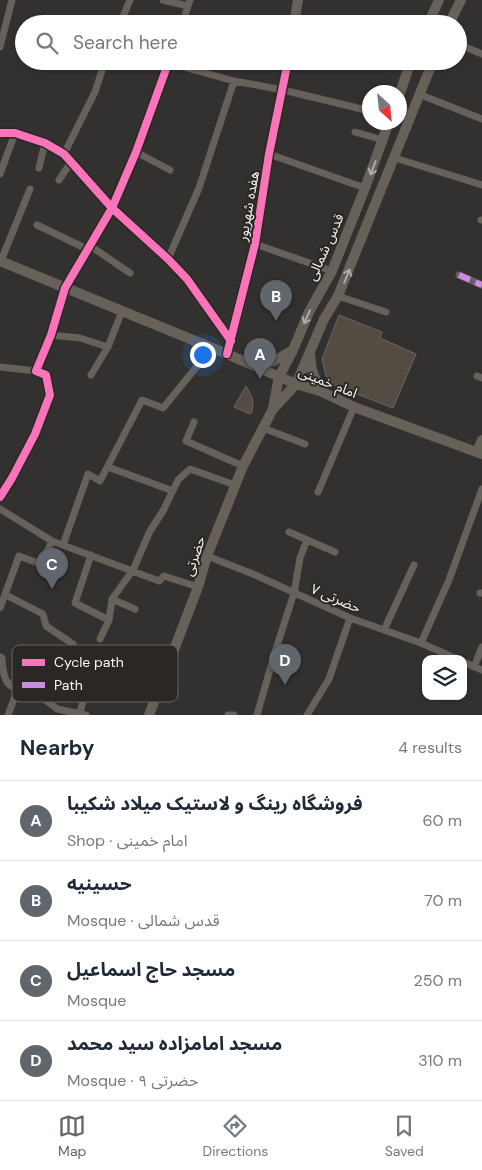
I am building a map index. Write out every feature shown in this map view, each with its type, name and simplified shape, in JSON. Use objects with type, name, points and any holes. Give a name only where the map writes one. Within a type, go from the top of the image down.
[{"type":"main road","points":[[432,15],[439,0]]},
{"type":"main road","points":[[454,15],[461,0]]},
{"type":"main road","points":[[294,15],[295,1]]},
{"type":"main road","name":"هفده شهریور","points":[[228,354],[255,244],[269,154],[286,70]]},
{"type":"main road","points":[[403,85],[408,70]]},
{"type":"main road","points":[[273,409],[296,384],[324,319],[338,296],[430,70]]},
{"type":"main road","name":"قدس شمالی","points":[[273,409],[279,377],[309,312],[332,271],[387,130]]},
{"type":"main road","name":"امام خمینی","points":[[0,261],[228,354],[296,384],[480,453]]},
{"type":"main road","points":[[253,366],[274,361],[293,350]]},
{"type":"main road","points":[[310,354],[312,370],[320,392]]},
{"type":"main road","name":"حضرتی","points":[[176,645],[207,556],[235,485],[273,409]]},
{"type":"main road","points":[[480,453],[482,440]]},
{"type":"main road","name":"حضرتی","points":[[149,715],[154,702]]},
{"type":"street","points":[[0,47],[12,0]]},
{"type":"street","points":[[124,15],[130,0]]},
{"type":"street","points":[[163,0],[189,3],[185,15]]},
{"type":"street","points":[[467,48],[482,54]]},
{"type":"street","points":[[64,154],[95,92],[102,70]]},
{"type":"street","points":[[36,371],[52,335],[65,288],[112,208],[136,152],[166,70]]},
{"type":"street","points":[[196,70],[234,81],[362,108]]},
{"type":"street","points":[[168,259],[199,188],[234,81]]},
{"type":"street","points":[[420,95],[482,118]]},
{"type":"street","points":[[355,132],[384,140]]},
{"type":"street","points":[[0,133],[14,133],[45,143],[64,154],[112,208],[187,278],[231,341]]},
{"type":"street","points":[[0,174],[14,133]]},
{"type":"street","points":[[39,168],[45,143]]},
{"type":"street","points":[[136,152],[170,170]]},
{"type":"street","points":[[269,154],[365,188]]},
{"type":"street","points":[[395,158],[482,185]]},
{"type":"street","points":[[59,180],[71,162]]},
{"type":"street","points":[[0,261],[30,189]]},
{"type":"street","points":[[37,225],[88,247],[130,273]]},
{"type":"street","points":[[255,244],[332,271]]},
{"type":"street","points":[[459,275],[482,285]]},
{"type":"street","points":[[338,296],[386,312]]},
{"type":"street","points":[[91,375],[108,347],[122,311]]},
{"type":"street","points":[[52,335],[80,338],[108,347]]},
{"type":"street","points":[[63,545],[88,474],[100,480],[142,400],[163,408],[212,348]]},
{"type":"street","points":[[0,367],[36,371],[46,375],[50,395],[35,434],[0,497]]},
{"type":"street","points":[[318,492],[354,407]]},
{"type":"street","points":[[194,422],[186,441],[243,466]]},
{"type":"street","points":[[263,428],[305,444]]},
{"type":"street","points":[[108,467],[173,491]]},
{"type":"street","points":[[100,640],[110,620],[112,599],[133,570],[150,531],[163,511],[178,480],[190,469],[235,485]]},
{"type":"street","points":[[421,643],[449,580],[481,494]]},
{"type":"street","points":[[0,509],[52,541],[106,562],[133,570],[159,581],[164,576],[198,586]]},
{"type":"street","points":[[290,532],[335,552]]},
{"type":"street","points":[[258,715],[275,652],[294,594],[300,558],[307,540]]},
{"type":"street","points":[[0,608],[19,556],[41,564],[52,541]]},
{"type":"street","points":[[91,555],[75,603],[110,620]]},
{"type":"street","name":"حضرتی ۷","points":[[207,556],[253,574],[350,618],[421,643],[448,655]]},
{"type":"street","points":[[384,630],[414,565]]},
{"type":"street","points":[[6,595],[43,614],[46,626],[72,645]]},
{"type":"street","points":[[112,599],[134,609]]},
{"type":"street","points":[[307,715],[329,679],[350,618]]},
{"type":"street","points":[[474,667],[482,647]]},
{"type":"street","points":[[0,657],[2,658],[2,676],[12,687]]},
{"type":"street","points":[[467,664],[482,670]]},
{"type":"street","points":[[8,715],[13,702]]},
{"type":"street","points":[[48,702],[57,709],[83,714]]},
{"type":"street","points":[[228,715],[234,715]]},
{"type":"building","points":[[339,315],[382,332],[380,338],[416,354],[393,408],[334,385],[326,376],[322,359]]},
{"type":"building","points":[[246,386],[252,397],[253,406],[250,414],[234,407]]},
{"type":"marked path","points":[[459,275],[482,285]]},
{"type":"cycle path","points":[[0,497],[35,434],[50,395],[46,375],[36,371],[51,335],[65,288],[112,208],[136,152],[166,70]]},
{"type":"cycle path","points":[[227,354],[255,244],[269,154],[286,70]]},
{"type":"cycle path","points":[[0,133],[15,133],[45,143],[64,154],[112,208],[187,279],[231,341]]},
{"type":"place","name":"حسینیه","points":[[276,321]]},
{"type":"place","name":"فروشگاه رینگ و لاستیک میلاد شکیبا","points":[[260,379]]},
{"type":"place","name":"مسجد حاج اسماعیل","points":[[52,589]]},
{"type":"place","name":"مسجد امامزاده سید محمد","points":[[285,685]]}]
